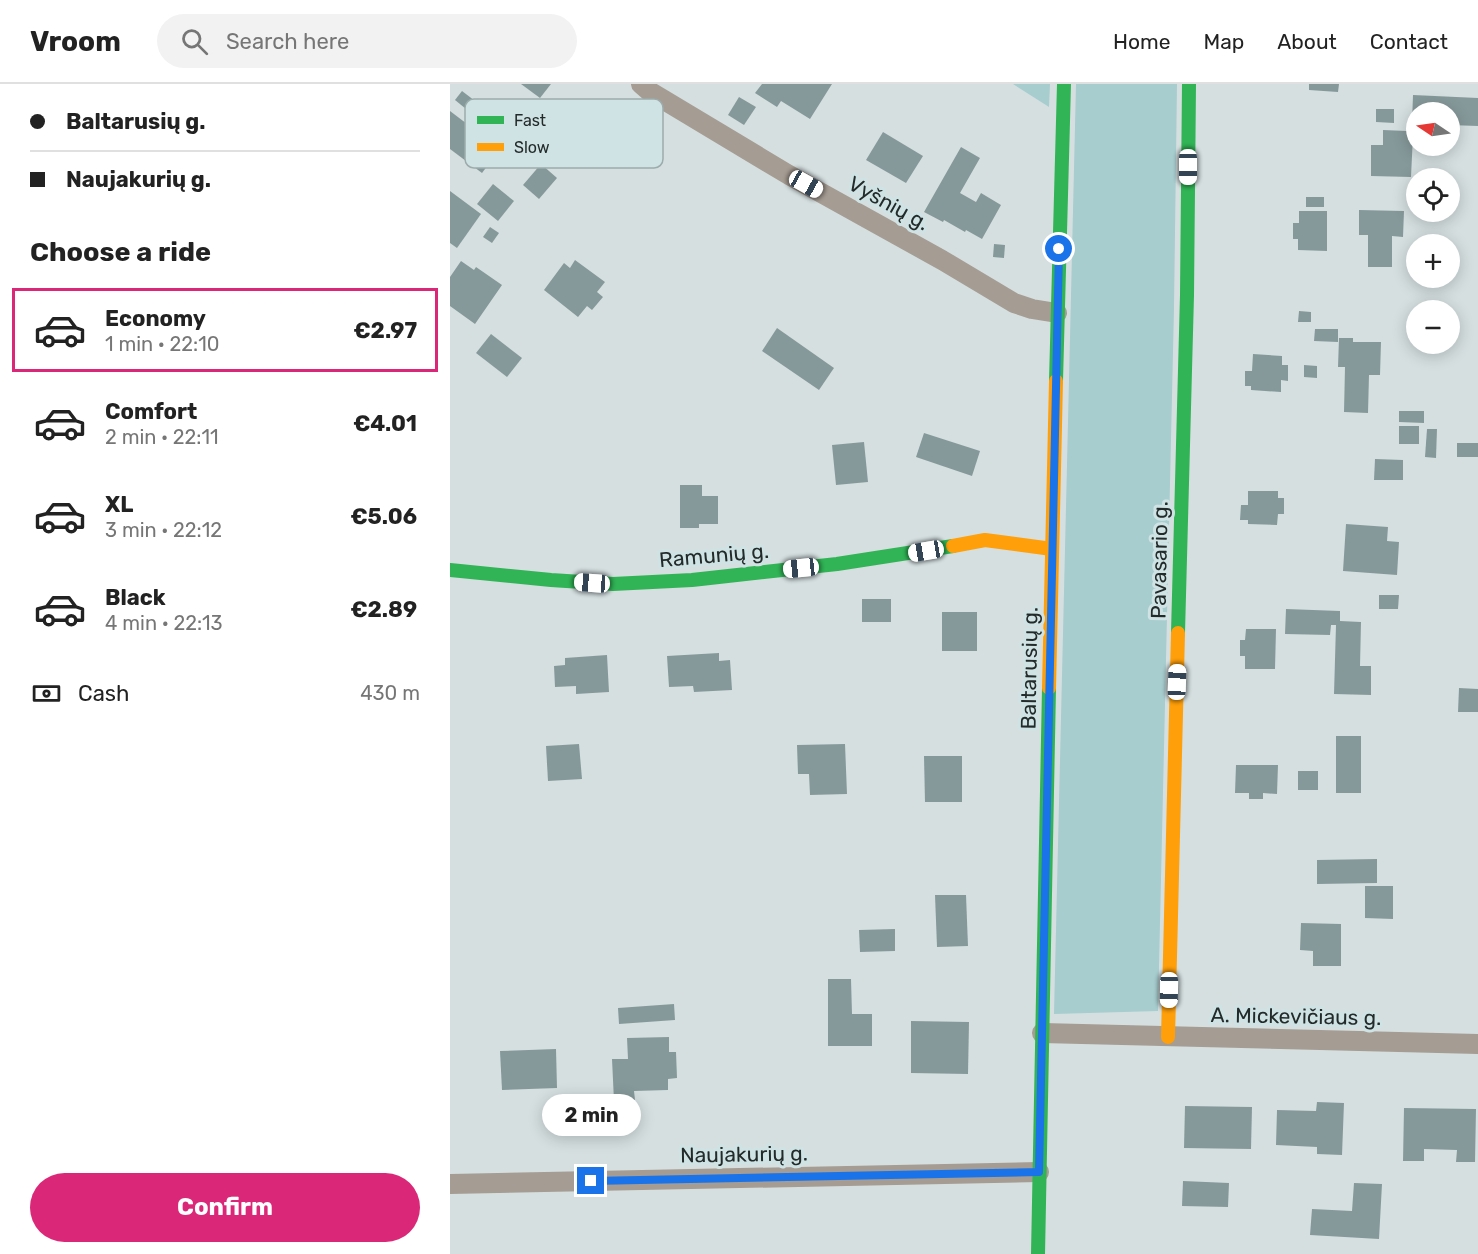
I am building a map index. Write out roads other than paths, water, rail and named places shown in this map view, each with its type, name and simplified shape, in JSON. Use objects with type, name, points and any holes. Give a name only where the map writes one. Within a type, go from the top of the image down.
[{"type":"street","name":"Vyšnių g.","points":[[641,84],[662,99]]},
{"type":"street","name":"Baltarusių g.","points":[[1038,1254],[1057,313],[1064,84]]},
{"type":"street","name":"Pavasario g.","points":[[1168,1037],[1186,318],[1189,84]]},
{"type":"street","name":"Vyšnių g.","points":[[663,99],[789,175],[1014,303],[1057,313]]},
{"type":"street","name":"Ramunių g.","points":[[450,570],[613,584],[692,580],[837,564],[985,540],[1052,549]]},
{"type":"street","name":"A. Mickevičiaus g.","points":[[1042,1033],[1478,1044]]},
{"type":"street","name":"Naujakurių g.","points":[[450,1184],[1039,1172]]}]
